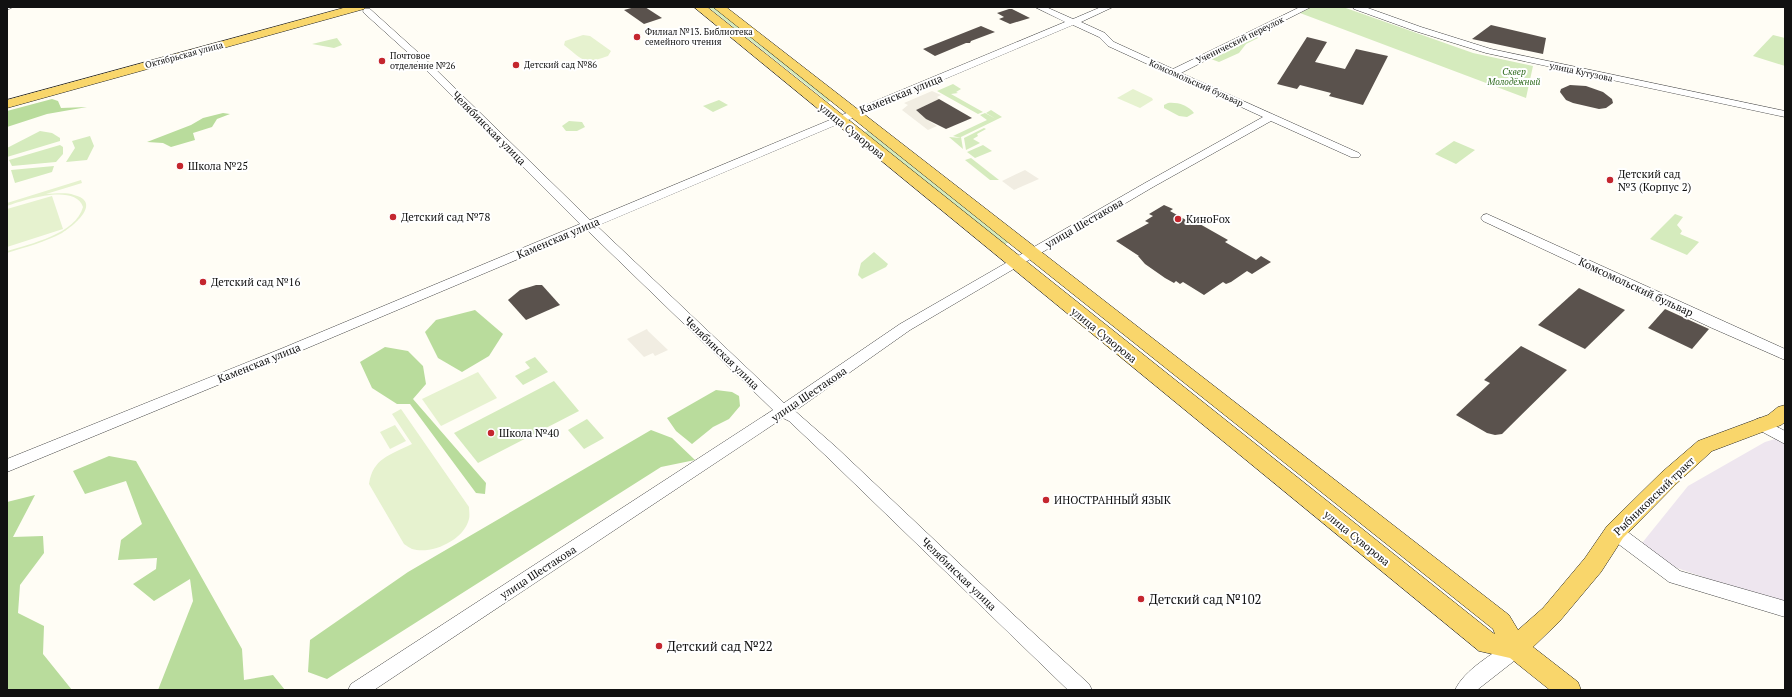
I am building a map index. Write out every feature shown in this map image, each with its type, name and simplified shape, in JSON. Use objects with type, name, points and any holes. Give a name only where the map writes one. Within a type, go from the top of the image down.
[{"type":"main road","name":"улица Суворова","points":[[700,7],[838,120],[1024,258]]},
{"type":"main road","name":"улица Суворова","points":[[719,7],[855,114],[1024,258],[1487,643],[1516,648],[1569,690]]},
{"type":"main road","name":"Октябрьская улица","points":[[7,104],[361,8]]},
{"type":"main road","name":"Рыбниковский тракт","points":[[1516,648],[1551,615],[1593,565],[1615,532],[1669,478],[1705,446],[1774,420],[1785,412]]},
{"type":"street","name":"Комсомольский бульвар","points":[[1039,7],[1102,35],[1111,44],[1355,155]]},
{"type":"street","name":"Каменская улица","points":[[7,466],[288,352],[1108,7]]},
{"type":"street","name":"Ученический переулок","points":[[1173,73],[1307,7]]},
{"type":"street","name":"улица Кутузова","points":[[1357,7],[1418,30],[1489,51],[1785,114]]},
{"type":"street","name":"Челябинская улица","points":[[361,8],[418,57],[588,225],[783,411],[794,417],[862,478],[944,560],[1082,690]]},
{"type":"street","name":"улица Шестакова","points":[[358,690],[783,411],[844,370],[905,326],[1149,185],[1271,117]]},
{"type":"street","name":"Комсомольский бульвар","points":[[1487,218],[1785,355]]},
{"type":"street","points":[[1760,424],[1785,438]]},
{"type":"street","points":[[1615,532],[1675,577],[1785,609]]},
{"type":"street","points":[[1466,690],[1475,679],[1516,648]]},
{"type":"shaded area","points":[[932,91],[941,95],[937,97],[939,99],[916,110],[937,126],[928,130],[902,110],[908,105],[904,103]]},
{"type":"shaded area","points":[[1025,170],[1039,179],[1014,190],[1002,181]]},
{"type":"shaded area","points":[[647,329],[668,350],[655,356],[653,353],[644,357],[627,339]]},
{"type":"shaded area","points":[[1785,436],[1785,603],[1723,584],[1634,553],[1688,486],[1765,442]]},
{"type":"green space","points":[[708,7],[714,7],[832,100],[828,102]]},
{"type":"green space","name":"Сквер Молодёжный","points":[[1312,7],[1343,7],[1473,53],[1533,66],[1526,98],[1300,13]]},
{"type":"green space","points":[[583,35],[590,36],[611,51],[608,56],[600,59],[584,60],[564,45],[565,41]]},
{"type":"green space","points":[[1773,35],[1785,38],[1785,66],[1753,56]]},
{"type":"green space","points":[[1257,37],[1258,38],[1246,44],[1239,53],[1219,62],[1211,59]]},
{"type":"green space","points":[[337,38],[342,45],[334,48],[312,44]]},
{"type":"green space","points":[[953,84],[961,89],[956,92],[958,93],[951,94],[983,112],[978,114],[937,91]]},
{"type":"green space","points":[[1133,89],[1152,98],[1153,100],[1140,108],[1117,98]]},
{"type":"green space","points":[[52,99],[58,101],[61,108],[87,107],[47,114],[7,127],[7,111]]},
{"type":"green space","points":[[719,100],[728,105],[713,112],[703,106]]},
{"type":"green space","points":[[1168,103],[1182,105],[1189,108],[1194,113],[1187,117],[1179,116],[1164,108],[1164,105]]},
{"type":"green space","points":[[991,110],[1002,117],[961,137],[963,149],[949,137],[961,138],[953,136],[987,120],[980,115],[985,113],[996,119],[986,113]]},
{"type":"green space","points":[[223,113],[230,114],[217,119],[212,127],[193,133],[195,140],[171,147],[163,143],[147,142],[191,125],[203,118]]},
{"type":"green space","points":[[569,121],[582,122],[585,127],[577,131],[566,131],[562,126]]},
{"type":"green space","points":[[984,128],[986,129],[977,134],[978,136],[973,139],[980,143],[966,150],[964,138]]},
{"type":"green space","points":[[40,131],[52,133],[60,138],[60,141],[7,157],[7,148]]},
{"type":"green space","points":[[868,131],[1009,242],[1004,245],[863,132]]},
{"type":"green space","points":[[90,136],[94,146],[87,160],[66,162],[75,148],[72,141]]},
{"type":"green space","points":[[1454,141],[1475,150],[1456,164],[1435,154]]},
{"type":"green space","points":[[60,145],[63,147],[63,154],[56,162],[12,166],[9,160]]},
{"type":"green space","points":[[983,145],[992,151],[975,158],[967,152]]},
{"type":"green space","points":[[971,158],[999,180],[990,180],[965,160]]},
{"type":"green space","points":[[54,166],[52,172],[15,183],[11,170]]},
{"type":"green space","points":[[81,180],[82,183],[46,194],[60,193],[82,198],[86,203],[86,208],[83,214],[73,225],[56,236],[7,253],[7,251],[39,241],[62,231],[79,216],[83,207],[78,200],[70,196],[60,195],[36,197],[7,206],[7,203]]},
{"type":"green space","points":[[52,196],[63,229],[7,247],[7,209]]},
{"type":"green space","points":[[1675,214],[1683,217],[1677,225],[1682,231],[1680,234],[1699,242],[1687,255],[1650,239]]},
{"type":"green space","points":[[874,252],[888,264],[886,267],[862,279],[858,275],[861,263]]},
{"type":"green space","points":[[475,310],[503,334],[489,356],[462,372],[438,358],[425,332],[436,320]]},
{"type":"green space","points":[[385,347],[408,351],[423,366],[426,384],[413,399],[486,483],[485,494],[476,493],[410,404],[397,404],[372,388],[360,362]]},
{"type":"green space","points":[[535,357],[548,372],[523,385],[515,376],[530,368],[525,362]]},
{"type":"green space","points":[[478,372],[497,398],[441,426],[422,399]]},
{"type":"green space","points":[[554,381],[579,411],[478,463],[454,433]]},
{"type":"green space","points":[[716,390],[732,392],[739,396],[740,406],[729,419],[713,427],[692,444],[676,431],[667,418]]},
{"type":"green space","points":[[401,409],[469,507],[469,519],[466,527],[454,539],[438,548],[420,550],[412,549],[404,544],[369,484],[374,468],[384,458],[412,444],[392,414]]},
{"type":"green space","points":[[587,419],[604,438],[584,449],[568,430]]},
{"type":"green space","points":[[395,425],[406,441],[390,449],[380,432]]},
{"type":"green space","points":[[651,430],[672,438],[695,460],[661,467],[327,679],[308,672],[310,640],[408,572]]},
{"type":"green space","points":[[109,456],[136,461],[242,649],[244,680],[273,675],[285,690],[158,690],[193,601],[190,579],[154,601],[133,584],[156,569],[157,558],[118,560],[121,540],[142,524],[126,481],[85,494],[73,471]]},
{"type":"green space","points":[[35,495],[13,537],[43,536],[44,553],[20,585],[18,613],[44,626],[43,654],[72,690],[7,690],[7,502]]},
{"type":"building","points":[[635,7],[645,7],[662,18],[644,24],[624,10]]},
{"type":"building","points":[[1009,9],[1030,18],[1010,24],[999,19],[1004,17],[997,13]]},
{"type":"building","points":[[1491,25],[1546,38],[1543,54],[1472,39]]},
{"type":"building","points":[[981,26],[995,32],[935,56],[923,49]]},
{"type":"building","points":[[1307,37],[1327,42],[1315,62],[1345,69],[1356,49],[1388,56],[1363,105],[1329,96],[1331,93],[1300,85],[1297,89],[1277,84]]},
{"type":"building","points":[[1570,85],[1586,86],[1603,92],[1612,99],[1613,103],[1606,108],[1599,109],[1573,103],[1566,100],[1560,92],[1561,89]]},
{"type":"building","points":[[939,99],[972,118],[946,129],[926,119],[916,110]]},
{"type":"building","points":[[1164,205],[1173,209],[1170,211],[1195,225],[1198,223],[1228,240],[1225,242],[1256,260],[1261,256],[1271,262],[1252,274],[1247,271],[1231,282],[1226,284],[1223,282],[1204,295],[1183,282],[1180,284],[1176,281],[1174,283],[1145,264],[1139,256],[1116,241],[1149,223],[1145,221],[1153,216],[1149,214]]},
{"type":"building","points":[[536,285],[542,285],[560,305],[526,320],[508,300],[520,290]]},
{"type":"building","points":[[1579,288],[1625,310],[1585,349],[1538,325]]},
{"type":"building","points":[[1665,309],[1709,329],[1692,349],[1648,328]]},
{"type":"building","points":[[1521,346],[1567,370],[1502,434],[1495,435],[1487,433],[1456,415],[1490,383],[1484,380]]},
{"type":"place","name":"Филиал №13. Библиотека семейного чтения","points":[[637,37]]},
{"type":"place","name":"Почтовое отделение №26","points":[[382,61]]},
{"type":"place","name":"Детский сад №86","points":[[516,65]]},
{"type":"place","name":"Школа №25","points":[[180,166]]},
{"type":"place","name":"Детский сад №3 (Корпус 2)","points":[[1610,180]]},
{"type":"place","name":"Детский сад №78","points":[[393,217]]},
{"type":"place","name":"КиноFox","points":[[1178,219]]},
{"type":"place","name":"Детский сад №16","points":[[203,282]]},
{"type":"place","name":"Школа №40","points":[[491,433]]},
{"type":"place","name":"ИНОСТРАННЫЙ ЯЗЫК","points":[[1046,500]]},
{"type":"place","name":"Детский сад №102","points":[[1141,599]]},
{"type":"place","name":"Детский сад №22","points":[[659,646]]}]
